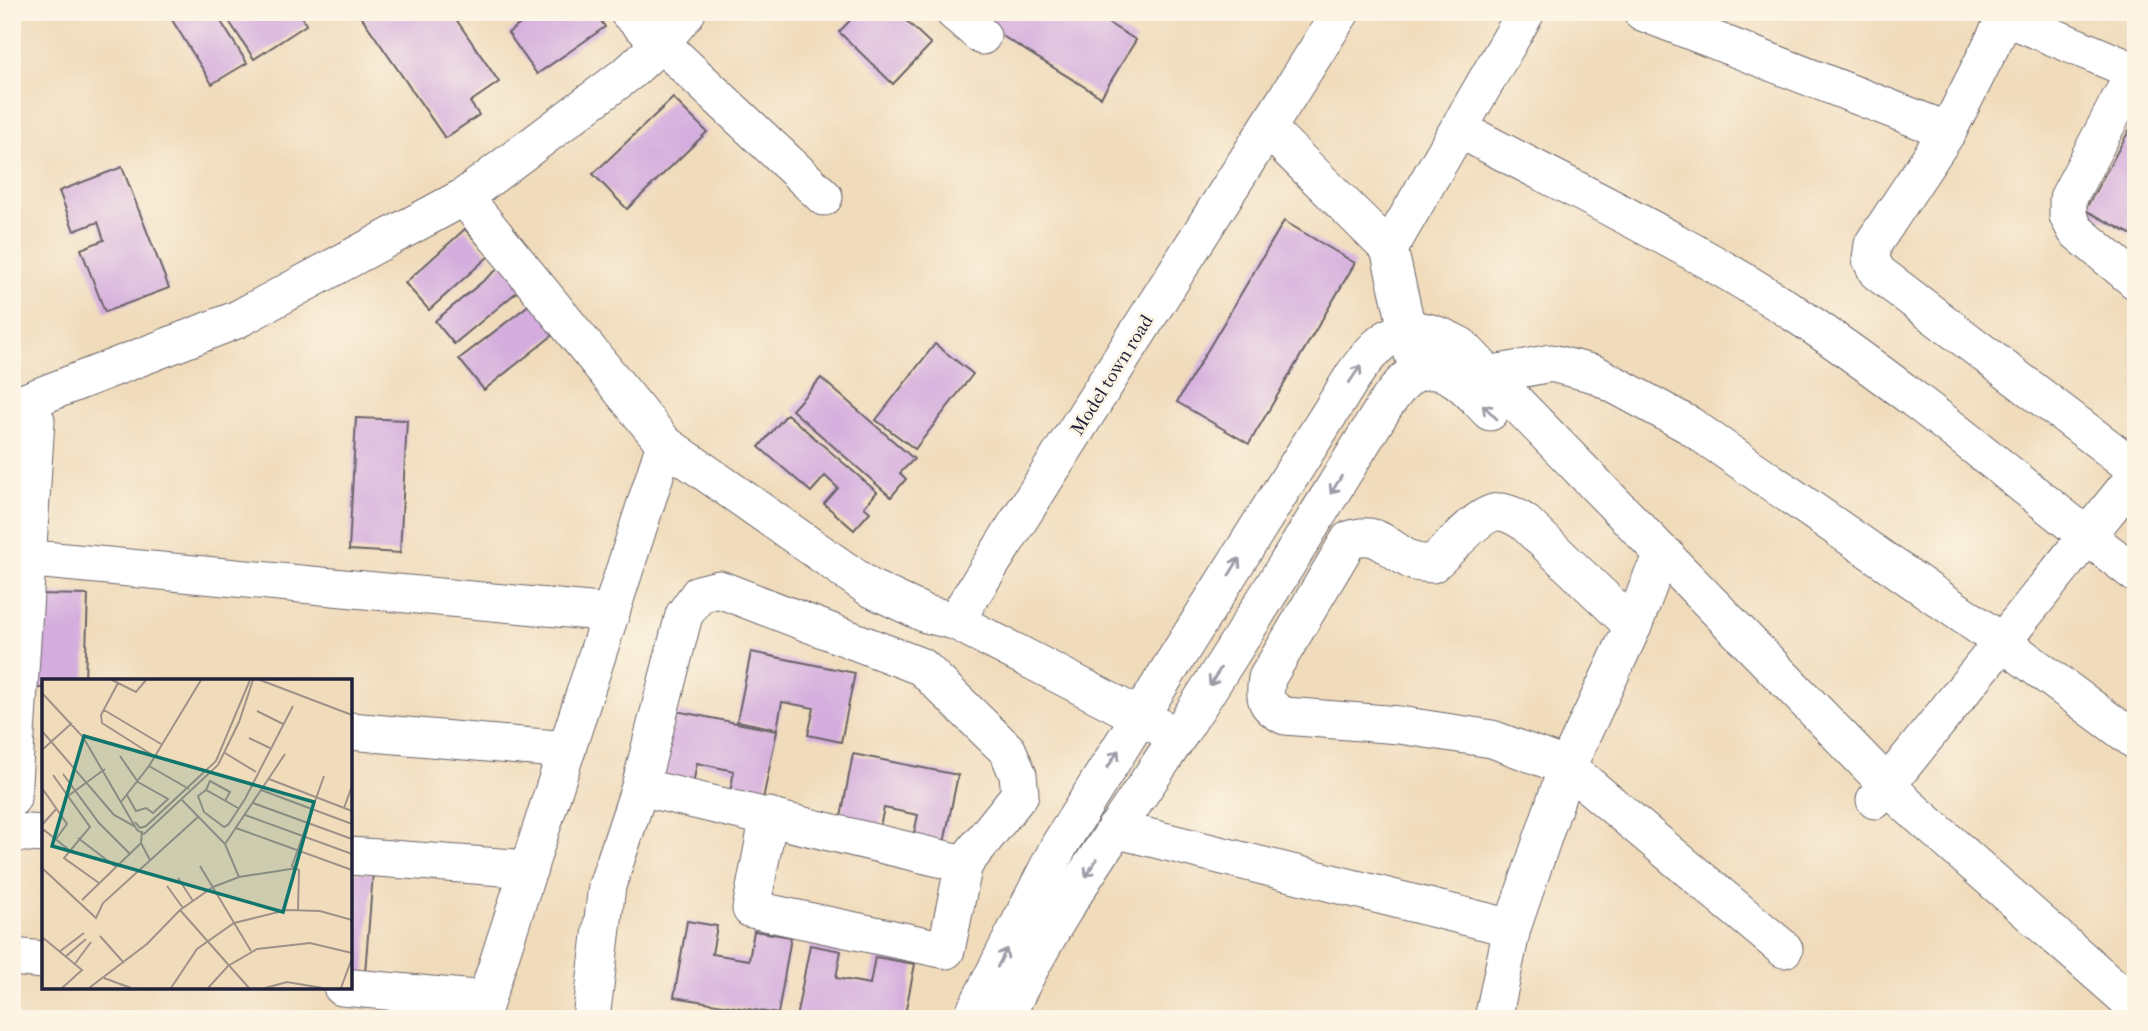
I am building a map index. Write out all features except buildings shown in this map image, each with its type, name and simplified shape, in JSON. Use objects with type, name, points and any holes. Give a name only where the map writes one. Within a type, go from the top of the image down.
[{"type":"street","points":[[628,12],[824,197]]},
{"type":"street","points":[[12,407],[236,320],[464,197],[631,71],[661,43],[687,12]]},
{"type":"street","points":[[954,12],[982,36]]},
{"type":"street","name":"Model town road","points":[[955,621],[1341,12]]},
{"type":"street","points":[[1389,249],[1526,12]]},
{"type":"street","points":[[1642,12],[1948,131]]},
{"type":"street","points":[[2136,281],[2076,231],[2068,216],[2068,198],[2135,72],[2007,15],[1948,131],[1873,244],[1871,259],[1877,272],[2136,468]]},
{"type":"street","points":[[1268,129],[1389,249],[1416,373]]},
{"type":"street","points":[[1459,129],[1709,262],[1802,318],[1919,403],[2136,574]]},
{"type":"street","points":[[464,197],[665,444],[870,588],[926,614],[955,621],[1140,716],[1177,738]]},
{"type":"street","points":[[971,1019],[1060,844],[1371,351],[1390,335],[1415,329],[1437,333],[1461,346],[1659,564],[1881,792],[2043,951],[2122,1019]]},
{"type":"street","points":[[1489,375],[1551,363],[1595,374],[1689,425],[2002,642],[2136,741]]},
{"type":"street","points":[[1005,1019],[1027,969],[1115,829],[1177,738],[1387,404],[1416,373],[1439,371],[1455,378],[1659,564]]},
{"type":"street","points":[[12,419],[36,420],[20,558],[25,702],[12,798]]},
{"type":"street","points":[[352,989],[483,1009],[665,444]]},
{"type":"street","points":[[1881,792],[2136,475]]},
{"type":"street","points":[[1633,626],[1525,523],[1512,515],[1498,511],[1482,517],[1432,564],[1416,562],[1376,537],[1362,535],[1349,540],[1267,678],[1265,695],[1271,709],[1285,716],[1399,725],[1493,739],[1567,767],[1784,949]]},
{"type":"street","points":[[20,558],[611,612]]},
{"type":"street","points":[[1493,1019],[1512,928],[1567,767],[1659,564]]},
{"type":"street","points":[[591,1019],[607,886],[640,787],[684,615],[699,594],[719,589],[922,667],[1007,751],[1018,775],[1020,794],[964,864],[946,950],[751,909],[768,816]]},
{"type":"street","points":[[352,731],[567,750]]},
{"type":"street","points":[[640,787],[964,864]]},
{"type":"street","points":[[1881,792],[1906,804],[2136,1007]]},
{"type":"street","points":[[1115,829],[1512,928]]},
{"type":"street","points":[[12,832],[42,834]]},
{"type":"street","points":[[352,856],[529,869]]},
{"type":"street","points":[[12,957],[42,960]]}]
